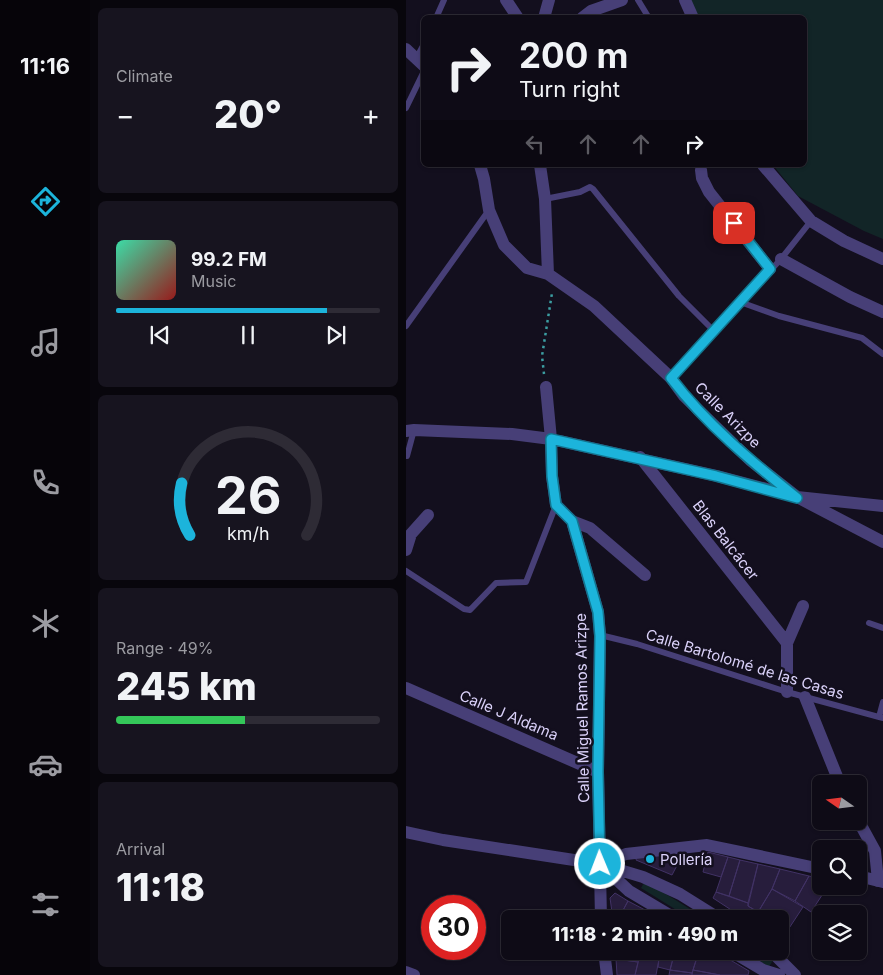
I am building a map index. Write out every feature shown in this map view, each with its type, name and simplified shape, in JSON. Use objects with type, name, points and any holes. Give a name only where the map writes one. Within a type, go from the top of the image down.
[{"type":"street","points":[[506,0],[516,15]]},
{"type":"street","points":[[545,15],[549,0]]},
{"type":"street","points":[[587,14],[622,0]]},
{"type":"street","points":[[686,0],[692,15]]},
{"type":"street","points":[[406,49],[420,63]]},
{"type":"street","name":"Calle Arizpe","points":[[480,167],[489,210],[504,244],[527,268],[552,276],[594,306],[671,378],[684,396],[750,460],[797,498]]},
{"type":"street","points":[[540,167],[552,276]]},
{"type":"street","points":[[766,167],[812,221],[844,241],[883,259]]},
{"type":"street","points":[[703,168],[702,178],[710,192],[770,269]]},
{"type":"street","points":[[781,259],[850,297],[883,312]]},
{"type":"street","points":[[546,387],[552,476],[556,505]]},
{"type":"street","points":[[410,430],[512,434],[551,439],[716,476],[797,498],[883,506]]},
{"type":"street","name":"Blas Balcácer","points":[[640,458],[787,643]]},
{"type":"street","points":[[797,498],[883,542]]},
{"type":"street","name":"Calle Miguel Ramos Arizpe","points":[[556,505],[572,521],[598,612],[600,636],[598,772],[601,910]]},
{"type":"street","points":[[406,550],[411,534],[428,515]]},
{"type":"street","points":[[572,521],[590,528],[645,575]]},
{"type":"street","points":[[787,692],[787,643],[803,606]]},
{"type":"street","name":"Calle J Aldama","points":[[406,688],[598,772]]},
{"type":"street","points":[[805,697],[836,775]]},
{"type":"street","points":[[863,830],[874,851],[880,881],[867,878]]},
{"type":"street","points":[[406,832],[443,840],[600,864],[643,877],[680,894],[706,910]]},
{"type":"street","points":[[600,864],[626,854],[707,845],[812,866]]},
{"type":"street","points":[[600,864],[629,891],[661,910]]},
{"type":"street","points":[[605,960],[607,975]]},
{"type":"street","points":[[746,960],[763,970],[779,975]]},
{"type":"street","points":[[780,960],[796,975]]},
{"type":"street","points":[[406,972],[414,975]]},
{"type":"lane","points":[[437,15],[444,0]]},
{"type":"lane","points":[[638,0],[646,15]]},
{"type":"lane","points":[[406,108],[421,77]]},
{"type":"lane","points":[[545,199],[580,192],[590,187],[601,197],[679,296],[714,331]]},
{"type":"lane","points":[[406,326],[489,210]]},
{"type":"lane","points":[[671,378],[781,259],[812,221]]},
{"type":"lane","points":[[740,302],[779,316],[862,338],[883,354]]},
{"type":"lane","points":[[407,456],[410,430]]},
{"type":"lane","points":[[406,571],[464,609],[470,610],[496,583],[526,582],[556,505]]},
{"type":"lane","points":[[869,623],[883,628]]},
{"type":"lane","name":"Calle Bartolomé de las Casas","points":[[600,636],[637,644],[787,692],[881,717]]},
{"type":"lane","points":[[881,717],[883,702]]},
{"type":"path","points":[[546,387],[542,356],[552,276]]},
{"type":"green space","points":[[687,0],[883,0],[883,239],[798,196],[775,167],[807,167],[807,15],[694,15]]},
{"type":"green space","points":[[645,881],[692,910],[676,910],[641,888]]},
{"type":"green space","points":[[758,960],[773,960],[769,967]]},
{"type":"building","points":[[684,852],[672,875],[636,860],[637,855]]},
{"type":"building","points":[[708,852],[728,857],[721,877],[703,872]]},
{"type":"building","points":[[728,857],[740,860],[729,896],[716,892]]},
{"type":"building","points":[[740,860],[758,864],[748,903],[729,896]]},
{"type":"building","points":[[758,864],[780,869],[772,889],[759,910],[755,910],[748,906]]},
{"type":"building","points":[[780,869],[809,876],[795,901],[772,889]]},
{"type":"building","points":[[809,876],[812,877],[812,895],[822,895],[816,905],[812,905],[811,912],[795,901]]},
{"type":"building","points":[[772,889],[803,907],[789,928],[789,910],[759,910]]},
{"type":"building","points":[[716,892],[748,903],[748,906],[755,910],[731,910],[713,898]]},
{"type":"building","points":[[615,893],[628,901],[623,910],[612,910],[610,898]]},
{"type":"building","points":[[628,901],[645,910],[623,910]]},
{"type":"building","points":[[616,960],[638,962],[635,975],[617,975]]},
{"type":"building","points":[[639,960],[659,960],[656,975],[635,975]]},
{"type":"building","points":[[659,960],[673,960],[670,970],[658,967]]},
{"type":"building","points":[[673,960],[696,960],[692,973],[670,970]]},
{"type":"building","points":[[696,960],[730,960],[749,971],[748,975],[720,975],[693,970]]},
{"type":"building","points":[[670,970],[692,973],[692,975],[669,975]]},
{"type":"building","points":[[693,970],[720,975],[692,975]]},
{"type":"place","name":"Pollería","points":[[650,859]]},
{"type":"route","points":[[600,864],[598,772],[600,636],[598,612],[572,521],[556,505],[552,476],[551,439],[716,476],[797,498],[750,460],[684,396],[671,378],[770,269],[734,223]]}]
